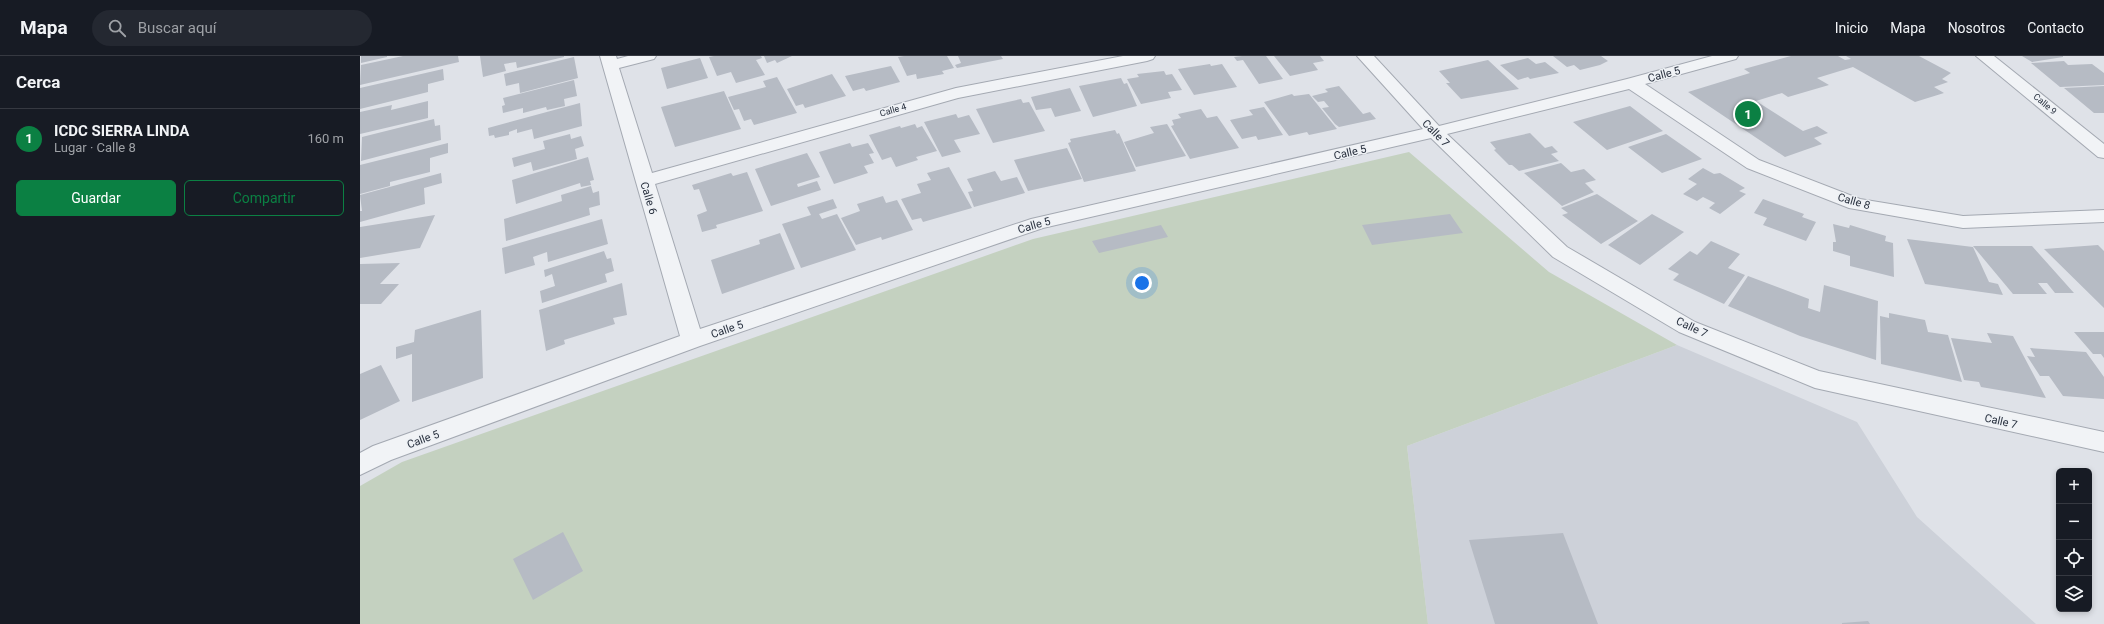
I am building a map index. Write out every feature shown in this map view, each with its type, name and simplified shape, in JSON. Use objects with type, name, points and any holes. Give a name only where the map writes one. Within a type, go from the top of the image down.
[{"type":"street","points":[[609,60],[648,56]]},
{"type":"street","name":"Calle 4","points":[[644,180],[956,93],[1147,56]]},
{"type":"street","name":"Calle 7","points":[[1365,56],[1434,132],[1560,252],[1687,326],[1815,379],[2098,442],[2104,442]]},
{"type":"street","name":"Calle 5","points":[[360,466],[382,453],[692,340],[1038,223],[1434,132],[1632,83],[1730,56]]},
{"type":"street","name":"Calle 9","points":[[1984,56],[2104,153]]},
{"type":"street","name":"Calle 6","points":[[609,60],[692,340]]},
{"type":"street","name":"Calle 8","points":[[1632,83],[1753,164],[1856,204],[1963,222],[2104,216]]},
{"type":"shaded area","points":[[1677,345],[1857,422],[1917,517],[2036,624],[1428,624],[1407,446]]},
{"type":"green space","points":[[1409,152],[1549,272],[1677,345],[1407,446],[1428,624],[360,624],[360,486],[402,462],[1033,239]]},
{"type":"building","points":[[361,56],[387,56],[387,57],[361,63]]},
{"type":"building","points":[[403,56],[458,56],[459,62],[360,85],[361,65]]},
{"type":"building","points":[[480,56],[564,57],[517,68],[516,62],[504,64],[506,71],[483,77]]},
{"type":"building","points":[[761,56],[762,58],[756,60],[765,75],[736,83],[731,72],[717,76],[709,57]]},
{"type":"building","points":[[764,56],[792,56],[777,63],[775,60],[767,63]]},
{"type":"building","points":[[947,56],[954,68],[942,71],[944,74],[917,79],[916,74],[907,76],[898,57]]},
{"type":"building","points":[[958,56],[1001,56],[1003,59],[957,68],[955,65],[961,63]]},
{"type":"building","points":[[1266,56],[1283,79],[1259,84],[1243,60],[1237,61],[1234,57]]},
{"type":"building","points":[[1274,56],[1320,56],[1324,61],[1313,63],[1318,70],[1290,76]]},
{"type":"building","points":[[1553,56],[1601,56],[1608,61],[1600,65],[1580,70],[1574,65],[1567,67]]},
{"type":"building","points":[[1791,56],[1838,56],[1845,60],[1851,59],[1846,56],[1919,56],[1951,73],[1942,79],[1948,82],[1934,87],[1944,93],[1915,102],[1853,67],[1817,78],[1829,85],[1788,97],[1782,93],[1756,101],[1803,131],[1817,126],[1828,133],[1814,138],[1822,144],[1785,157],[1688,92],[1750,73],[1744,69]]},
{"type":"building","points":[[2022,56],[2063,56],[2063,57],[2032,62]]},
{"type":"building","points":[[574,57],[578,78],[520,93],[519,83],[506,86],[504,74]]},
{"type":"building","points":[[700,58],[708,78],[667,89],[661,68]]},
{"type":"building","points":[[1528,58],[1536,64],[1545,62],[1559,73],[1530,79],[1528,77],[1518,80],[1500,65]]},
{"type":"building","points":[[1488,60],[1519,89],[1461,99],[1446,83],[1450,83],[1439,71]]},
{"type":"building","points":[[2064,61],[2068,65],[2092,64],[2104,73],[2104,85],[2060,87],[2031,63]]},
{"type":"building","points":[[1210,64],[1211,66],[1222,64],[1237,87],[1194,95],[1178,69]]},
{"type":"building","points":[[891,66],[900,82],[866,91],[864,88],[853,91],[845,76]]},
{"type":"building","points":[[443,69],[444,80],[428,84],[428,92],[360,109],[360,88]]},
{"type":"building","points":[[1164,71],[1166,75],[1172,74],[1182,90],[1168,92],[1171,98],[1141,104],[1127,79],[1139,77],[1137,74]]},
{"type":"building","points":[[832,74],[846,96],[805,108],[803,104],[796,106],[787,89]]},
{"type":"building","points":[[777,77],[797,113],[754,125],[751,119],[744,121],[739,109],[734,110],[728,97],[766,87],[763,81]]},
{"type":"building","points":[[1121,78],[1124,84],[1127,83],[1137,106],[1093,117],[1079,86]]},
{"type":"building","points":[[574,80],[577,96],[564,99],[565,106],[547,110],[546,107],[523,113],[523,108],[503,113],[502,106],[505,105],[503,98]]},
{"type":"building","points":[[1339,86],[1363,114],[1370,112],[1376,119],[1339,127],[1335,124],[1322,108],[1329,107],[1324,101],[1318,102],[1312,96],[1328,92],[1325,89]]},
{"type":"building","points":[[2104,86],[2104,113],[2094,113],[2064,88]]},
{"type":"building","points":[[1070,88],[1081,111],[1055,117],[1051,108],[1036,110],[1031,97]]},
{"type":"building","points":[[724,91],[741,129],[675,147],[661,107]]},
{"type":"building","points":[[1292,94],[1294,96],[1309,94],[1337,129],[1309,135],[1307,132],[1289,136],[1264,102]]},
{"type":"building","points":[[1021,99],[1023,103],[1029,102],[1045,131],[993,143],[976,109]]},
{"type":"building","points":[[428,101],[428,118],[360,134],[360,112],[392,105],[391,110]]},
{"type":"building","points":[[580,103],[582,126],[534,139],[532,129],[517,133],[517,129],[509,132],[509,135],[495,138],[494,135],[489,136],[488,128]]},
{"type":"building","points":[[1630,106],[1663,131],[1607,150],[1573,122]]},
{"type":"building","points":[[1264,107],[1283,135],[1258,140],[1256,136],[1242,139],[1230,120],[1253,115],[1249,110]]},
{"type":"building","points":[[1201,109],[1207,118],[1217,116],[1239,148],[1190,159],[1171,126],[1174,125],[1172,120],[1181,118],[1178,114]]},
{"type":"building","points":[[956,114],[958,118],[969,115],[980,134],[954,140],[961,152],[942,157],[924,122]]},
{"type":"building","points":[[434,119],[435,126],[440,125],[441,140],[361,161],[362,137]]},
{"type":"building","points":[[915,124],[917,128],[922,126],[937,151],[916,157],[918,160],[896,167],[891,157],[882,160],[869,135],[900,126],[901,128]]},
{"type":"building","points":[[1167,124],[1186,156],[1136,167],[1124,142],[1154,133],[1150,127]]},
{"type":"building","points":[[1115,130],[1117,134],[1119,133],[1136,171],[1084,182],[1068,143],[1071,142],[1070,139]]},
{"type":"building","points":[[1530,133],[1545,148],[1552,146],[1558,152],[1551,154],[1559,161],[1519,171],[1512,165],[1509,165],[1494,150],[1496,149],[1490,142]]},
{"type":"building","points":[[570,134],[571,139],[581,136],[584,146],[575,149],[577,159],[533,171],[531,162],[514,167],[512,158],[545,149],[543,141]]},
{"type":"building","points":[[1666,134],[1702,159],[1662,173],[1628,147]]},
{"type":"building","points":[[448,143],[448,153],[430,158],[430,172],[390,182],[390,186],[360,194],[360,165]]},
{"type":"building","points":[[850,143],[852,147],[868,143],[874,153],[869,154],[874,163],[864,166],[868,173],[834,184],[819,152]]},
{"type":"building","points":[[1067,148],[1082,179],[1028,191],[1014,160]]},
{"type":"building","points":[[807,153],[820,177],[797,184],[798,187],[817,181],[821,190],[771,206],[755,169]]},
{"type":"building","points":[[588,157],[594,180],[590,181],[591,185],[581,187],[580,183],[516,204],[512,180]]},
{"type":"building","points":[[1561,163],[1571,172],[1584,169],[1596,180],[1585,183],[1594,192],[1562,206],[1524,173]]},
{"type":"building","points":[[949,167],[972,208],[923,222],[921,218],[912,220],[901,199],[921,193],[917,184],[931,180],[927,173]]},
{"type":"building","points":[[1703,168],[1714,174],[1720,173],[1745,188],[1739,191],[1746,194],[1720,214],[1709,208],[1715,203],[1703,197],[1697,201],[1683,194],[1697,184],[1688,179]]},
{"type":"building","points":[[995,171],[1001,181],[1017,177],[1025,193],[974,207],[968,192],[973,191],[967,179]]},
{"type":"building","points":[[747,172],[763,211],[716,225],[717,228],[702,232],[697,215],[707,211],[699,189],[694,190],[692,185],[731,173],[733,176]]},
{"type":"building","points":[[441,173],[442,183],[424,188],[425,204],[360,222],[360,211],[362,211],[360,195]]},
{"type":"building","points":[[591,186],[593,193],[599,191],[600,205],[589,208],[590,215],[506,241],[504,219],[562,201],[561,195]]},
{"type":"building","points":[[1597,194],[1638,221],[1601,244],[1562,215],[1568,213],[1561,208]]},
{"type":"building","points":[[883,196],[886,203],[897,200],[913,230],[882,240],[881,237],[856,245],[841,218],[860,211],[857,204]]},
{"type":"building","points":[[833,199],[837,208],[819,214],[822,219],[837,214],[856,250],[801,268],[782,224],[811,215],[807,207]]},
{"type":"building","points":[[1763,199],[1804,214],[1802,217],[1816,222],[1806,241],[1763,225],[1767,218],[1754,213]]},
{"type":"building","points":[[1450,214],[1463,233],[1372,245],[1362,225]]},
{"type":"building","points":[[1652,214],[1684,232],[1640,265],[1608,245]]},
{"type":"building","points":[[435,215],[420,248],[360,258],[360,227]]},
{"type":"building","points":[[602,219],[608,244],[548,262],[547,252],[533,257],[535,265],[505,274],[502,248]]},
{"type":"building","points":[[1833,224],[1849,228],[1850,225],[1886,236],[1885,241],[1893,243],[1894,277],[1850,266],[1850,256],[1833,251],[1833,242],[1836,242]]},
{"type":"building","points":[[1161,225],[1168,237],[1099,253],[1092,241]]},
{"type":"building","points":[[780,233],[795,269],[722,294],[711,260],[760,244],[759,240]]},
{"type":"building","points":[[1907,239],[1973,247],[1989,282],[1998,284],[2003,295],[1925,284]]},
{"type":"building","points":[[1711,241],[1740,254],[1728,268],[1745,275],[1724,304],[1673,280],[1679,274],[1668,269],[1690,251],[1697,255]]},
{"type":"building","points":[[2098,245],[2104,251],[2104,308],[2044,249]]},
{"type":"building","points":[[1973,246],[2032,246],[2074,293],[2055,293],[2047,283],[2038,283],[2047,294],[2013,294]]},
{"type":"building","points":[[604,251],[607,259],[611,258],[614,271],[605,274],[607,282],[542,303],[540,291],[555,286],[552,274],[545,277],[544,270]]},
{"type":"building","points":[[400,263],[380,284],[399,284],[381,304],[360,304],[360,264]]},
{"type":"building","points":[[1748,276],[1809,299],[1808,308],[1820,312],[1824,285],[1878,301],[1876,360],[1800,336],[1728,306]]},
{"type":"building","points":[[622,283],[627,315],[613,318],[615,324],[564,340],[565,344],[546,351],[539,310]]},
{"type":"building","points":[[481,310],[483,378],[412,402],[412,354],[396,359],[396,347],[414,342],[415,330]]},
{"type":"building","points":[[1889,313],[1925,320],[1928,332],[1948,335],[1962,382],[1881,364],[1880,316],[1889,318]]},
{"type":"building","points":[[2074,332],[2104,332],[2104,358],[2101,354],[2093,354]]},
{"type":"building","points":[[1987,333],[2013,336],[2046,398],[1981,387],[1979,382],[1964,380],[1951,338],[1992,343]]},
{"type":"building","points":[[2030,348],[2086,352],[2104,377],[2104,399],[2063,396],[2049,376],[2040,376],[2027,356],[2035,357]]},
{"type":"building","points":[[381,365],[400,401],[360,420],[360,374]]},
{"type":"building","points":[[563,532],[583,571],[533,600],[513,559]]},
{"type":"building","points":[[1563,533],[1598,624],[1495,624],[1469,540]]},
{"type":"building","points":[[1868,621],[1870,624],[1842,624],[1842,623]]},
{"type":"place","name":"ICDC SIERRA LINDA","points":[[1748,114]]}]
